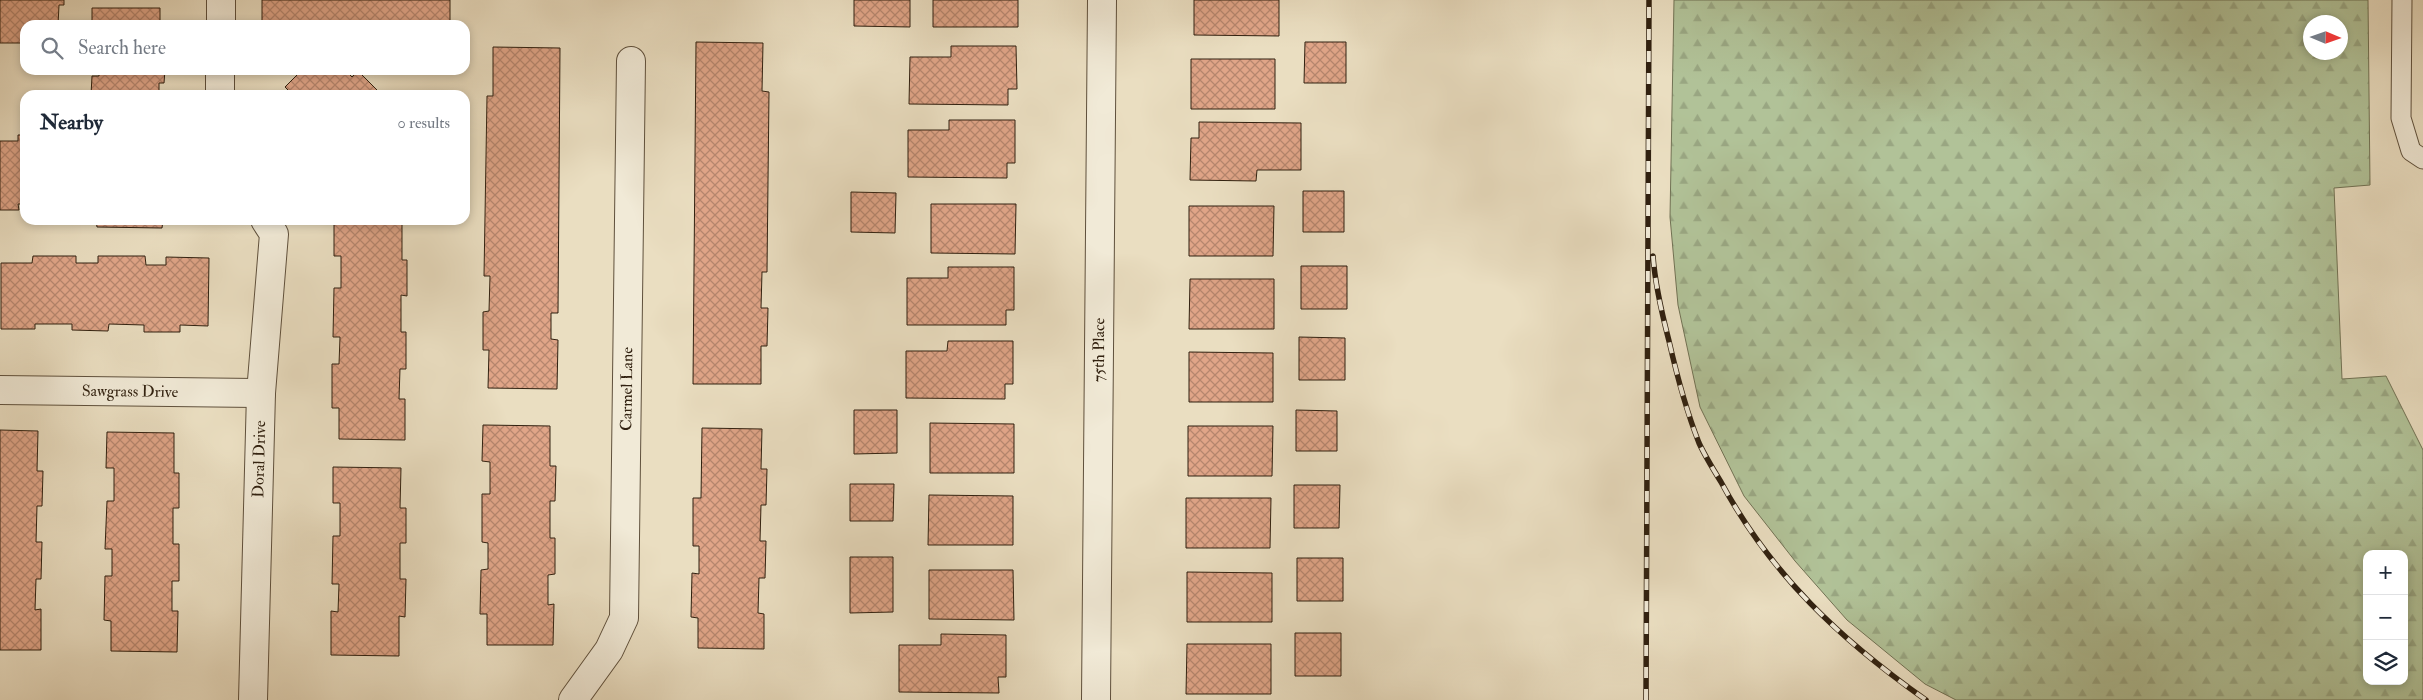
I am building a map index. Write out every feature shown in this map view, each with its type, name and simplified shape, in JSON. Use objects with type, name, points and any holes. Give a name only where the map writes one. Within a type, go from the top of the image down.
[{"type":"street","points":[[220,20],[221,0]]},
{"type":"street","name":"75th Place","points":[[1096,700],[1102,0]]},
{"type":"street","name":"Carmel Lane","points":[[572,700],[609,650],[624,618],[631,62]]},
{"type":"street","points":[[220,75],[220,90]]},
{"type":"street","name":"Doral Drive","points":[[253,700],[261,393],[274,234],[268,225]]},
{"type":"street","name":"Sawgrass Drive","points":[[0,390],[261,393]]},
{"type":"lane","points":[[2402,0],[2401,118],[2411,151],[2423,159]]},
{"type":"green space","points":[[1674,0],[2368,0],[2370,185],[2334,188],[2342,379],[2386,376],[2423,450],[2423,700],[1956,700],[1925,684],[1847,620],[1795,561],[1744,496],[1700,407],[1678,305],[1670,217]]},
{"type":"building","points":[[0,0],[64,0],[64,5],[59,5],[58,20],[20,20],[20,43],[0,43]]},
{"type":"building","points":[[262,0],[450,0],[450,20],[262,20]]},
{"type":"building","points":[[854,0],[910,0],[910,27],[854,26]]},
{"type":"building","points":[[933,0],[1018,0],[1018,27],[933,27]]},
{"type":"building","points":[[1194,0],[1279,0],[1279,36],[1194,35]]},
{"type":"building","points":[[92,8],[160,8],[160,20],[92,20]]},
{"type":"building","points":[[696,42],[763,43],[762,91],[769,92],[767,272],[762,272],[761,308],[768,308],[767,346],[761,346],[761,384],[693,384]]},
{"type":"building","points":[[1305,42],[1346,42],[1346,83],[1304,83]]},
{"type":"building","points":[[951,46],[1016,46],[1017,89],[1008,89],[1008,105],[909,104],[910,57],[951,57]]},
{"type":"building","points":[[493,47],[560,48],[558,313],[551,313],[551,339],[558,340],[557,389],[488,388],[489,350],[483,350],[483,312],[489,311],[490,276],[484,276],[487,96],[493,96]]},
{"type":"building","points":[[1191,59],[1275,59],[1275,109],[1191,109]]},
{"type":"building","points":[[165,75],[164,83],[159,83],[159,90],[91,90],[92,76]]},
{"type":"building","points":[[297,75],[350,75],[352,77],[354,75],[362,75],[377,90],[288,90],[285,87]]},
{"type":"building","points":[[949,120],[1015,120],[1015,163],[1007,163],[1007,178],[908,177],[908,130],[949,130]]},
{"type":"building","points":[[1199,122],[1301,123],[1301,170],[1257,170],[1256,181],[1190,180],[1191,138],[1199,138]]},
{"type":"building","points":[[18,135],[20,135],[19,210],[0,210],[0,141],[18,141]]},
{"type":"building","points":[[1303,191],[1344,191],[1344,232],[1303,232]]},
{"type":"building","points":[[851,192],[896,193],[895,233],[851,232]]},
{"type":"building","points":[[931,204],[1016,204],[1015,254],[931,253]]},
{"type":"building","points":[[1189,206],[1274,206],[1273,256],[1189,256]]},
{"type":"building","points":[[97,225],[162,225],[162,228],[97,227]]},
{"type":"building","points":[[334,225],[402,225],[402,260],[407,260],[407,296],[401,295],[401,332],[406,332],[406,369],[400,369],[399,399],[405,399],[405,440],[339,439],[339,408],[332,408],[332,364],[339,364],[340,337],[333,337],[334,288],[341,288],[341,256],[334,256]]},
{"type":"building","points":[[33,256],[76,256],[76,263],[98,263],[98,256],[145,256],[146,265],[166,265],[166,257],[209,258],[208,326],[180,325],[180,332],[144,332],[144,325],[109,324],[108,331],[72,330],[72,324],[35,324],[35,329],[1,329],[1,263],[32,263]]},
{"type":"building","points":[[1301,266],[1347,266],[1347,309],[1301,309]]},
{"type":"building","points":[[948,267],[1014,267],[1014,310],[1006,310],[1006,325],[907,325],[907,278],[948,278]]},
{"type":"building","points":[[1190,279],[1274,279],[1274,329],[1189,329]]},
{"type":"building","points":[[1299,337],[1345,338],[1345,380],[1299,380]]},
{"type":"building","points":[[948,341],[1013,341],[1013,384],[1005,384],[1005,399],[906,398],[906,351],[947,351]]},
{"type":"building","points":[[1189,352],[1273,353],[1273,402],[1189,402]]},
{"type":"building","points":[[854,410],[897,410],[897,453],[854,454]]},
{"type":"building","points":[[1296,410],[1337,411],[1337,451],[1296,451]]},
{"type":"building","points":[[930,423],[1014,424],[1014,473],[930,473]]},
{"type":"building","points":[[483,425],[550,426],[550,466],[556,466],[555,501],[550,501],[550,538],[555,538],[555,574],[548,575],[548,605],[554,604],[553,645],[487,645],[487,614],[480,614],[481,570],[488,569],[488,543],[482,542],[482,494],[490,494],[490,462],[482,461]]},
{"type":"building","points":[[1188,426],[1273,426],[1272,476],[1188,476]]},
{"type":"building","points":[[702,428],[762,429],[761,469],[767,469],[766,505],[761,505],[760,541],[766,541],[765,578],[759,578],[758,613],[764,614],[764,649],[698,648],[698,618],[691,617],[692,573],[699,574],[699,546],[693,546],[693,498],[701,498]]},
{"type":"building","points":[[0,430],[38,431],[37,471],[43,471],[42,506],[37,506],[36,542],[42,542],[41,579],[36,579],[35,610],[41,609],[41,650],[0,650]]},
{"type":"building","points":[[107,432],[174,433],[174,473],[179,473],[179,508],[173,508],[173,544],[179,544],[179,581],[172,581],[172,611],[178,611],[177,652],[111,651],[111,621],[104,620],[105,576],[112,576],[112,549],[105,549],[107,501],[114,501],[114,468],[106,468]]},
{"type":"building","points":[[333,467],[401,468],[400,508],[406,508],[406,543],[400,543],[400,579],[406,579],[405,617],[399,616],[399,656],[331,655],[331,611],[338,612],[339,584],[332,584],[333,536],[340,536],[340,503],[333,503]]},
{"type":"building","points":[[850,484],[894,484],[893,521],[850,521]]},
{"type":"building","points":[[1294,485],[1340,485],[1339,528],[1294,528]]},
{"type":"building","points":[[929,495],[1013,496],[1013,545],[928,545]]},
{"type":"building","points":[[1186,498],[1271,498],[1270,548],[1186,548]]},
{"type":"building","points":[[850,557],[893,557],[893,612],[850,613]]},
{"type":"building","points":[[1297,558],[1343,558],[1343,601],[1297,601]]},
{"type":"building","points":[[929,570],[1013,570],[1014,620],[929,619]]},
{"type":"building","points":[[1187,572],[1272,573],[1272,622],[1187,622]]},
{"type":"building","points":[[1295,633],[1341,633],[1341,676],[1295,676]]},
{"type":"building","points":[[941,634],[1006,635],[1006,677],[998,677],[999,693],[899,692],[899,645],[941,645]]},
{"type":"building","points":[[1187,644],[1271,644],[1271,694],[1186,694]]},
{"type":"railway","points":[[1646,700],[1649,0]]},
{"type":"railway","points":[[1653,256],[1661,310],[1690,418],[1704,453],[1741,516],[1762,547],[1810,603],[1865,654],[1926,700]]}]
